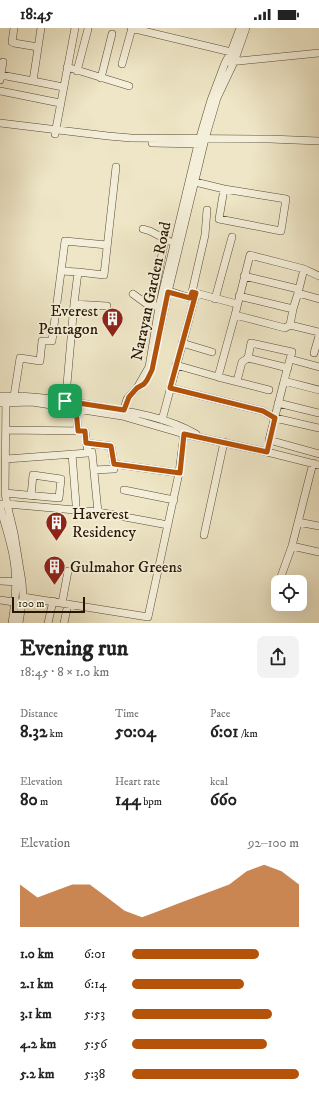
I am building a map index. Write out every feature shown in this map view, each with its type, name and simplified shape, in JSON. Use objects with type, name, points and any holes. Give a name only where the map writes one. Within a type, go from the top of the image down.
[{"type":"street","points":[[14,28],[12,42],[38,46]]},
{"type":"street","points":[[33,81],[41,28]]},
{"type":"street","points":[[55,132],[75,28]]},
{"type":"street","points":[[122,64],[131,28],[231,52]]},
{"type":"street","name":"Narayan Garden Road","points":[[137,388],[149,367],[156,306],[166,291],[211,100],[225,62],[231,52],[240,28]]},
{"type":"street","name":"Narayan Garden Road","points":[[202,141],[217,98],[234,62],[246,28]]},
{"type":"street","points":[[77,71],[88,29]]},
{"type":"street","points":[[101,78],[112,34]]},
{"type":"street","points":[[225,62],[319,53]]},
{"type":"street","points":[[3,62],[0,78],[33,81],[63,87]]},
{"type":"street","points":[[67,67],[129,86]]},
{"type":"street","points":[[0,91],[60,103]]},
{"type":"street","points":[[0,123],[55,132],[79,138],[141,143],[270,139],[319,141]]},
{"type":"street","points":[[0,128],[55,132]]},
{"type":"street","points":[[61,270],[104,275],[116,168]]},
{"type":"street","points":[[192,181],[224,189],[286,199],[281,230],[219,219],[224,189]]},
{"type":"street","name":"Narayan Garden Road","points":[[137,388],[144,384],[152,370],[174,245],[192,181]]},
{"type":"street","points":[[162,420],[194,293],[205,235],[207,210]]},
{"type":"street","points":[[143,229],[150,231],[174,245]]},
{"type":"street","points":[[215,298],[232,237]]},
{"type":"street","points":[[133,294],[148,305],[156,306],[165,239]]},
{"type":"street","points":[[14,399],[20,358],[40,361],[42,341],[52,341],[65,241],[107,245]]},
{"type":"street","points":[[218,377],[250,255],[304,269],[319,276]]},
{"type":"street","points":[[290,325],[304,269]]},
{"type":"street","points":[[65,404],[78,272]]},
{"type":"street","points":[[244,276],[298,291],[319,299]]},
{"type":"street","points":[[166,291],[190,298],[194,293]]},
{"type":"street","points":[[194,293],[237,304]]},
{"type":"street","points":[[239,296],[293,309]]},
{"type":"street","points":[[74,304],[107,306]]},
{"type":"street","points":[[235,315],[284,328],[290,325],[319,332]]},
{"type":"street","points":[[314,353],[319,336]]},
{"type":"street","points":[[182,343],[212,352]]},
{"type":"street","points":[[237,381],[242,362],[248,358],[251,343],[292,352],[268,445]]},
{"type":"street","points":[[248,358],[288,368]]},
{"type":"street","points":[[290,359],[319,367]]},
{"type":"street","points":[[176,365],[269,390]]},
{"type":"street","points":[[284,381],[319,390]]},
{"type":"street","points":[[125,407],[137,388]]},
{"type":"street","points":[[170,388],[263,411],[275,418],[319,428]]},
{"type":"street","points":[[19,623],[19,582],[14,533],[3,501],[6,459],[6,430],[3,399],[125,407],[184,427],[202,437]]},
{"type":"street","points":[[278,403],[319,413]]},
{"type":"street","points":[[65,404],[76,409],[125,407],[184,434],[224,442],[268,445],[319,454]]},
{"type":"street","points":[[76,409],[78,431]]},
{"type":"street","points":[[6,430],[85,431],[88,453]]},
{"type":"street","points":[[0,600],[53,601],[148,617],[180,473],[184,434]]},
{"type":"street","points":[[204,535],[224,442]]},
{"type":"street","points":[[86,443],[111,446],[114,464],[180,473]]},
{"type":"street","points":[[268,445],[316,464],[292,546],[282,575]]},
{"type":"street","points":[[6,459],[92,452],[98,512]]},
{"type":"street","points":[[72,454],[76,504]]},
{"type":"street","points":[[94,470],[114,469]]},
{"type":"street","points":[[3,501],[31,496],[59,498],[61,479],[33,475],[31,496]]},
{"type":"street","points":[[124,490],[174,500]]},
{"type":"street","points":[[3,501],[98,512],[168,525]]},
{"type":"street","points":[[298,522],[319,526]]},
{"type":"street","points":[[292,546],[319,552]]},
{"type":"street","points":[[64,623],[68,571]]},
{"type":"street","points":[[0,581],[19,582]]},
{"type":"street","points":[[12,623],[20,601]]},
{"type":"street","points":[[48,623],[53,601]]},
{"type":"place","name":"Everest Pentagon","points":[[113,338]]},
{"type":"place","name":"Haverest Residency","points":[[56,542]]},
{"type":"place","name":"Gulmahor Greens","points":[[55,586]]},
{"type":"route","points":[[168,292],[190,298],[192,292],[196,293],[170,388],[263,411],[275,418],[267,452],[184,434],[180,473],[114,464],[111,446],[86,443],[85,431],[78,431],[76,409],[65,407],[65,401],[124,410],[127,399],[137,388],[144,384],[150,376],[168,292]]}]
